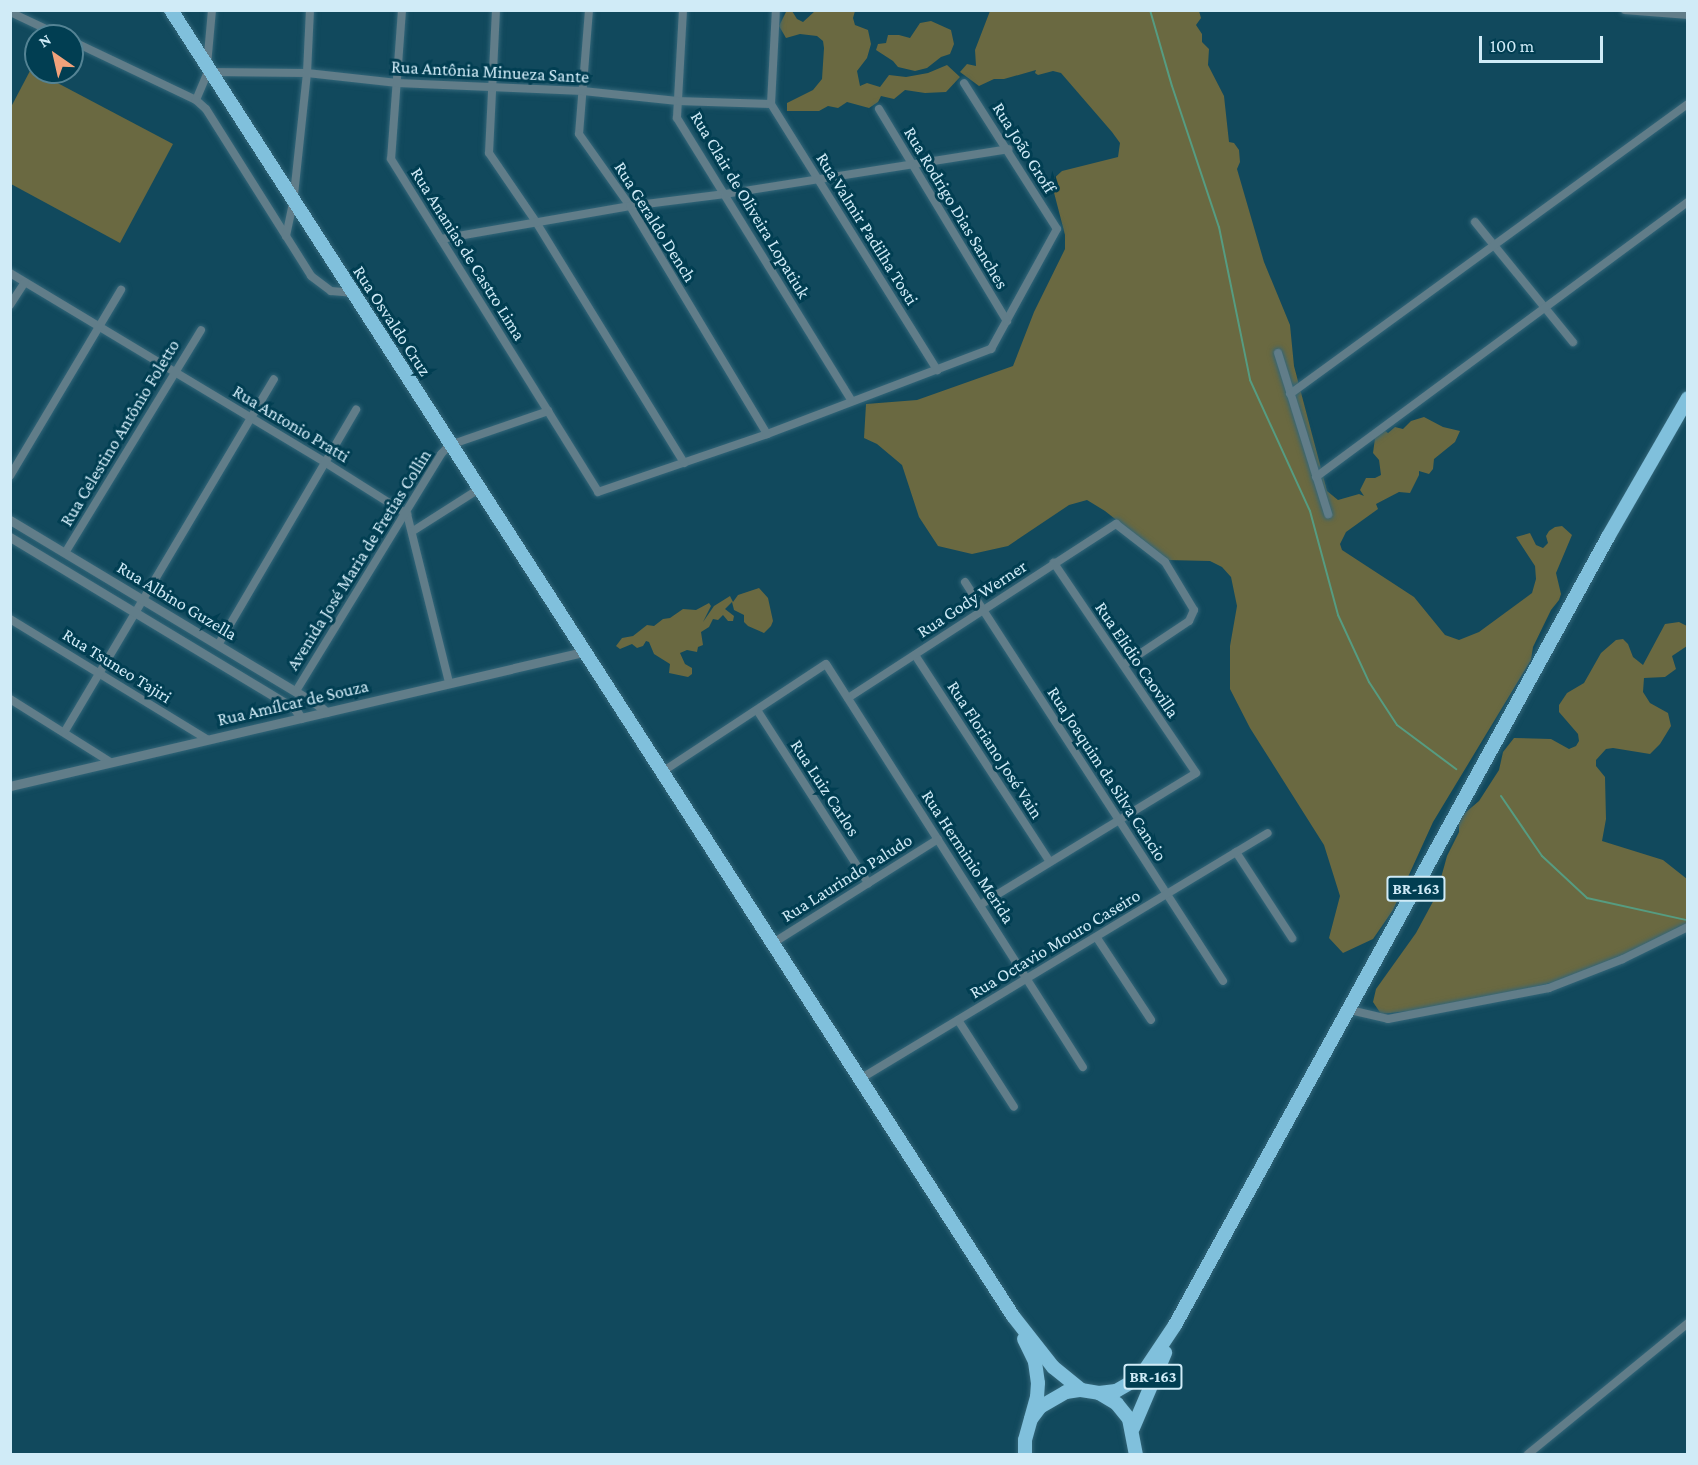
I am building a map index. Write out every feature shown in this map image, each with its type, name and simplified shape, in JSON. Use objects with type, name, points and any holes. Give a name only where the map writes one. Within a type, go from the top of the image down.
[{"type":"highway","name":"Rua Osvaldo Cruz","points":[[171,10],[293,204],[773,943],[858,1080],[1013,1316]]},
{"type":"highway","name":"BR-163","points":[[1100,1394],[1116,1391],[1135,1380],[1145,1370],[1175,1325],[1656,452],[1688,398]]},
{"type":"highway","points":[[1013,1316],[1053,1367],[1081,1390]]},
{"type":"highway","points":[[1013,1316],[1031,1352],[1037,1371],[1037,1396],[1025,1440],[1025,1455]]},
{"type":"highway","name":"BR-163","points":[[1135,1454],[1133,1428],[1175,1325]]},
{"type":"highway","name":"BR-163","points":[[1031,1419],[1052,1397],[1081,1390],[1100,1394],[1117,1404],[1133,1428]]},
{"type":"street","points":[[196,100],[208,71],[212,10]]},
{"type":"street","points":[[286,236],[293,204],[307,73],[310,10]]},
{"type":"street","name":"Rua Ananias de Castro Lima","points":[[402,10],[391,159],[598,492],[684,463]]},
{"type":"street","points":[[496,10],[489,153],[536,222],[684,463],[767,434],[851,400],[987,353],[1007,321]]},
{"type":"street","name":"Rua Geraldo Dench","points":[[589,10],[579,134],[630,206],[767,434]]},
{"type":"street","name":"Rua Clair de Oliveira Lopatiuk","points":[[683,10],[677,118],[851,400]]},
{"type":"street","points":[[771,104],[776,10]]},
{"type":"street","points":[[1625,10],[1688,15]]},
{"type":"street","points":[[10,12],[36,24]]},
{"type":"street","points":[[84,47],[196,100],[206,109],[311,276],[331,291],[352,293]]},
{"type":"street","name":"Rua Antônia Minueza Sante","points":[[208,71],[307,73],[397,83],[583,91],[677,101],[771,104]]},
{"type":"street","name":"Rua João Groff","points":[[964,83],[1008,149],[1057,230],[1007,321]]},
{"type":"street","name":"Rua Valmir Padilha Tosti","points":[[771,104],[820,179],[937,370]]},
{"type":"street","points":[[1290,394],[1493,245],[1686,108]]},
{"type":"street","name":"Rua Rodrigo Dias Sanches","points":[[879,109],[1007,321]]},
{"type":"street","points":[[441,239],[630,206],[725,194],[1008,149]]},
{"type":"street","points":[[1316,477],[1688,202]]},
{"type":"street","points":[[1474,222],[1574,342]]},
{"type":"street","name":"Rua Antonio Pratti","points":[[10,273],[251,417],[407,514]]},
{"type":"street","points":[[10,305],[25,282]]},
{"type":"street","points":[[10,476],[121,290]]},
{"type":"street","name":"Rua Celestino Antônio Foletto","points":[[65,553],[201,330]]},
{"type":"street","points":[[1278,353],[1328,514]]},
{"type":"street","points":[[65,731],[273,379]]},
{"type":"street","points":[[218,645],[356,410]]},
{"type":"street","points":[[450,445],[548,411]]},
{"type":"street","name":"Avenida José Maria de Fretias Collin","points":[[296,691],[407,514],[441,454],[450,445]]},
{"type":"street","points":[[413,531],[479,489]]},
{"type":"street","points":[[407,514],[413,531],[448,683]]},
{"type":"street","name":"Rua Albino Guzella","points":[[10,520],[296,691],[326,712]]},
{"type":"street","name":"Rua Gody Werner","points":[[848,698],[1111,525],[1120,526],[1165,562],[1194,610],[1189,621],[1123,665]]},
{"type":"street","name":"Rua Albino Guzella","points":[[10,537],[295,709],[301,718]]},
{"type":"street","name":"Rua Elidio Caovilla","points":[[1054,563],[1196,773],[1119,820]]},
{"type":"street","name":"Rua Joaquim da Silva Cancio","points":[[965,582],[1223,981]]},
{"type":"street","name":"Rua Tsuneo Tajiri","points":[[10,619],[208,740]]},
{"type":"street","name":"Rua Amílcar de Souza","points":[[12,784],[112,763],[583,652]]},
{"type":"street","name":"Rua Floriano José Vain","points":[[915,655],[1050,862]]},
{"type":"street","name":"Rua Herminio Merida","points":[[757,710],[826,664],[1083,1067]]},
{"type":"street","points":[[10,699],[65,731],[112,763]]},
{"type":"street","points":[[662,772],[757,710]]},
{"type":"street","name":"Rua Luiz Carlos","points":[[757,710],[868,883]]},
{"type":"street","points":[[980,905],[1119,820]]},
{"type":"street","name":"Rua Octavio Mouro Caseiro","points":[[858,1080],[1028,980],[1267,833]]},
{"type":"street","name":"Rua Laurindo Paludo","points":[[773,943],[938,839]]},
{"type":"street","points":[[1236,852],[1292,938]]},
{"type":"street","points":[[1350,1010],[1388,1019],[1549,988],[1623,959],[1688,927]]},
{"type":"street","points":[[1097,938],[1150,1020]]},
{"type":"street","points":[[958,1020],[1014,1107]]},
{"type":"street","points":[[1528,1455],[1688,1323]]},
{"type":"shaded area","points":[[787,10],[792,11],[797,19],[803,22],[815,11],[855,11],[853,18],[855,25],[868,30],[871,44],[867,58],[857,71],[860,86],[867,83],[880,87],[889,75],[906,77],[928,73],[947,65],[960,77],[946,92],[925,93],[905,90],[894,99],[881,96],[878,102],[869,108],[847,102],[838,108],[828,106],[819,111],[787,111],[787,103],[813,90],[822,79],[824,48],[823,41],[817,36],[800,34],[786,38],[779,26]]},
{"type":"shaded area","points":[[990,11],[1199,11],[1201,18],[1196,25],[1202,34],[1202,42],[1209,49],[1208,65],[1224,96],[1229,142],[1234,143],[1239,150],[1240,162],[1237,169],[1264,262],[1290,325],[1294,366],[1327,491],[1338,500],[1359,494],[1364,496],[1360,490],[1366,478],[1381,475],[1379,460],[1373,453],[1375,438],[1384,430],[1388,433],[1395,427],[1403,429],[1411,421],[1424,417],[1443,427],[1460,431],[1455,442],[1434,459],[1433,469],[1429,474],[1419,471],[1410,493],[1399,492],[1376,504],[1378,509],[1346,532],[1340,544],[1342,550],[1414,597],[1445,635],[1459,640],[1479,632],[1532,593],[1536,579],[1535,566],[1516,537],[1530,533],[1536,545],[1543,548],[1548,543],[1546,536],[1555,527],[1562,526],[1572,535],[1556,573],[1561,594],[1533,647],[1531,660],[1433,822],[1393,910],[1373,939],[1343,953],[1329,938],[1340,896],[1324,845],[1250,728],[1230,689],[1230,646],[1237,606],[1231,577],[1222,567],[1210,561],[1167,560],[1105,511],[1087,500],[1069,505],[1008,546],[972,554],[938,546],[919,517],[902,465],[877,444],[864,438],[866,404],[917,400],[1013,366],[1034,312],[1065,249],[1065,235],[1051,181],[1062,171],[1118,157],[1120,143],[1061,73],[1053,71],[1038,75],[1035,73],[1036,70],[1004,79],[994,79],[979,86],[960,72],[967,64],[976,66],[975,50]]},
{"type":"shaded area","points":[[931,21],[951,30],[954,44],[950,54],[941,57],[927,68],[915,71],[898,67],[876,50],[878,44],[886,43],[888,35],[910,38],[920,23]]},
{"type":"shaded area","points":[[24,82],[59,84],[173,144],[120,243],[11,184],[11,107]]},
{"type":"shaded area","points":[[759,588],[768,598],[773,621],[771,626],[764,633],[748,626],[744,622],[744,615],[734,610],[732,602],[725,609],[734,616],[733,621],[728,621],[723,615],[718,620],[713,619],[709,627],[701,632],[703,645],[698,647],[697,652],[687,650],[680,653],[685,664],[692,668],[692,674],[688,677],[669,673],[670,664],[654,654],[649,642],[646,641],[643,646],[637,648],[632,644],[620,649],[616,646],[622,638],[633,636],[647,625],[654,626],[683,609],[696,610],[709,603],[711,606],[703,622],[714,606],[730,596],[733,602],[738,595]]},
{"type":"shaded area","points":[[1679,622],[1687,626],[1687,646],[1672,656],[1676,669],[1665,677],[1644,678],[1643,692],[1650,703],[1668,713],[1671,726],[1660,744],[1650,754],[1606,749],[1596,760],[1596,766],[1605,777],[1606,819],[1602,841],[1663,860],[1687,879],[1687,925],[1625,955],[1560,981],[1437,1008],[1381,1014],[1373,1002],[1376,989],[1416,933],[1436,896],[1447,856],[1459,832],[1459,818],[1479,801],[1499,770],[1503,752],[1514,738],[1551,739],[1569,749],[1576,746],[1579,741],[1578,734],[1559,712],[1559,705],[1567,693],[1584,683],[1601,653],[1616,640],[1623,639],[1628,644],[1633,657],[1643,665],[1665,624]]},
{"type":"waterway","points":[[1150,10],[1172,86],[1219,227],[1250,380],[1310,511],[1338,615],[1369,682],[1397,725],[1456,769]]},
{"type":"waterway","points":[[1501,796],[1542,856],[1587,898],[1686,920]]}]
